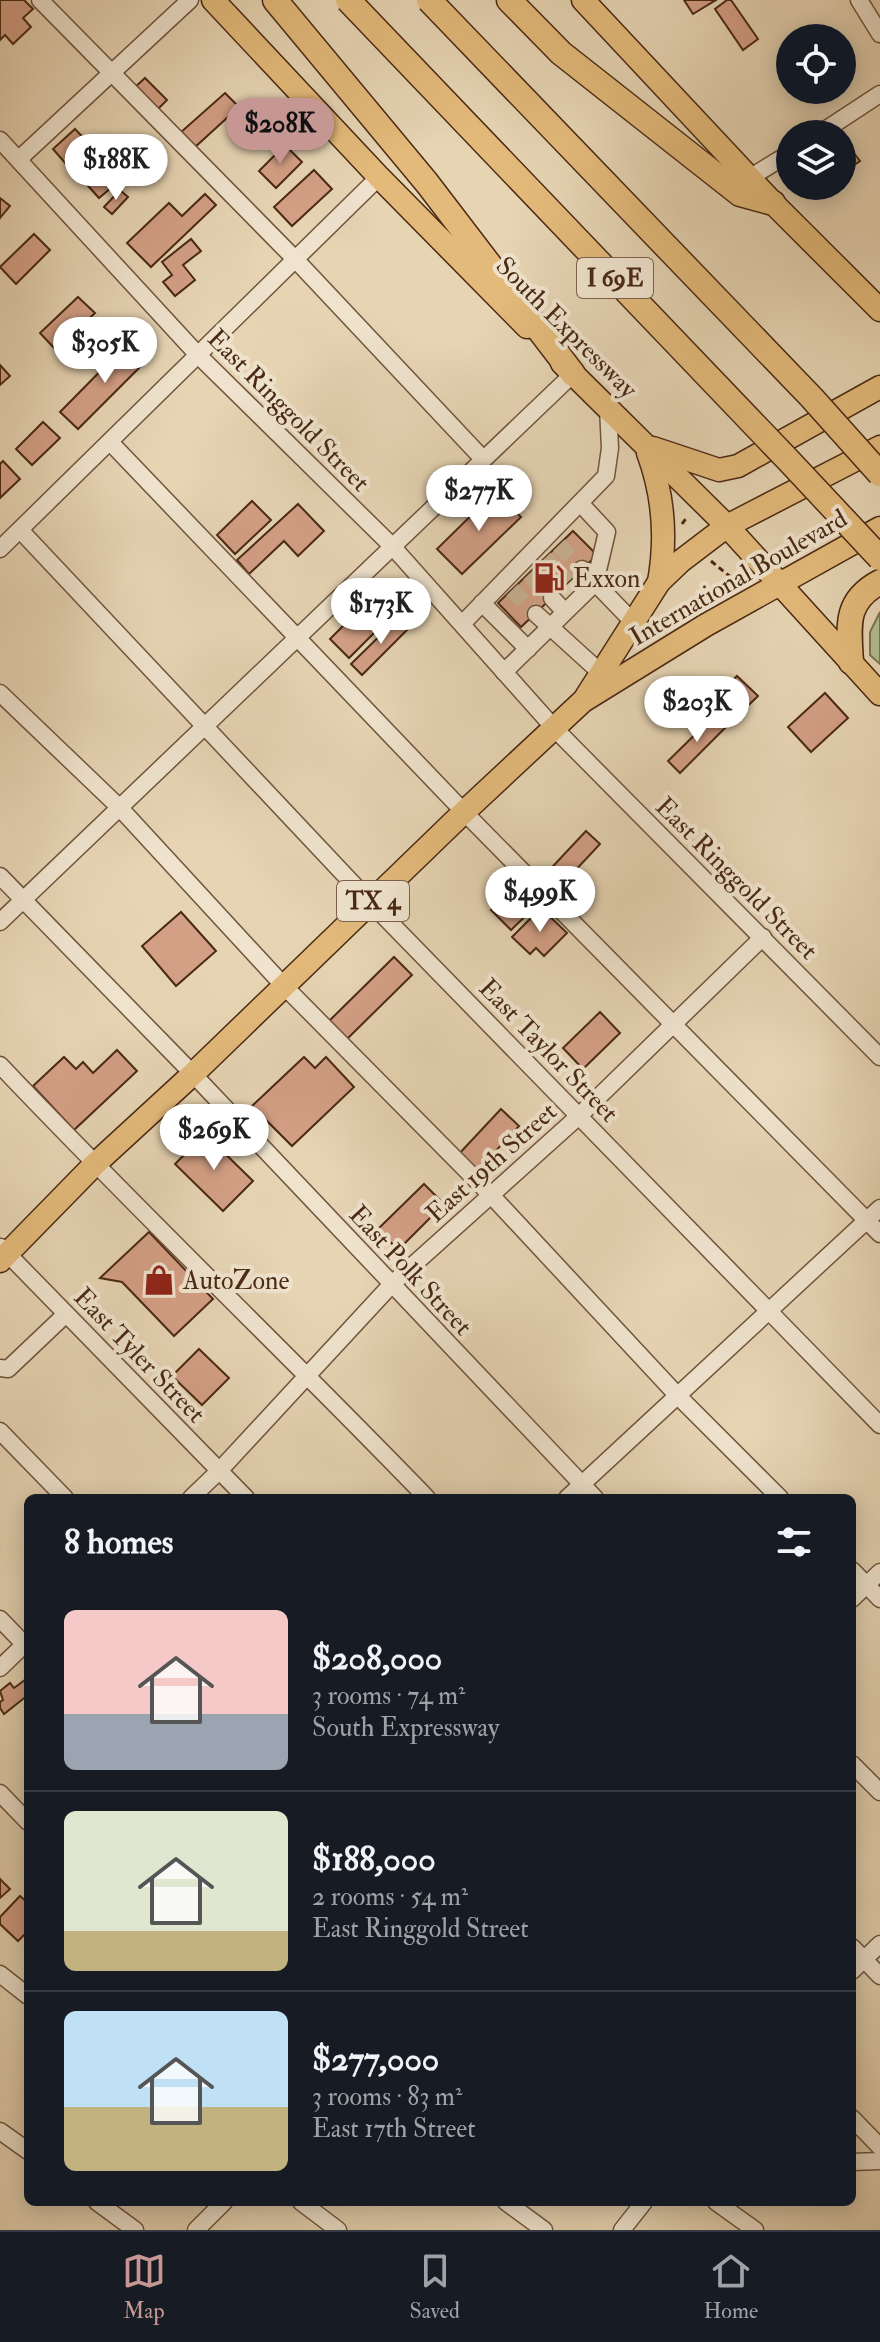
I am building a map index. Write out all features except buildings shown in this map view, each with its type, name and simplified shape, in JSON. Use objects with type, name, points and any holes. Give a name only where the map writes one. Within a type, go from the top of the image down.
[{"type":"highway","points":[[275,0],[427,183],[573,374]]},
{"type":"highway","name":"I 69E","points":[[348,0],[880,558]]},
{"type":"highway","name":"I 69E","points":[[429,0],[812,398],[880,474]]},
{"type":"highway","points":[[509,0],[561,53],[740,194],[773,203]]},
{"type":"highway","points":[[851,662],[849,616],[864,591],[880,582]]},
{"type":"main road","name":"South Expressway","points":[[213,0],[379,177],[727,526],[880,694]]},
{"type":"main road","points":[[583,0],[773,203],[880,310]]},
{"type":"main road","points":[[644,444],[719,470],[738,466],[880,387]]},
{"type":"main road","points":[[644,444],[658,478],[663,509],[665,548],[659,582]]},
{"type":"main road","name":"International Boulevard","points":[[2,1253],[583,701],[659,582],[681,561],[727,526],[880,447]]},
{"type":"main road","name":"International Boulevard","points":[[583,701],[778,584],[880,528]]},
{"type":"street","points":[[40,0],[295,259],[483,459]]},
{"type":"street","points":[[19,159],[190,0]]},
{"type":"street","points":[[859,0],[880,34]]},
{"type":"street","points":[[840,120],[880,94]]},
{"type":"street","name":"East Ringgold Street","points":[[0,140],[198,355],[392,546],[555,729],[880,1057]]},
{"type":"street","points":[[751,177],[776,161]]},
{"type":"street","points":[[0,549],[379,177]]},
{"type":"street","points":[[0,922],[573,374]]},
{"type":"street","points":[[462,624],[554,540],[580,503],[606,476],[610,448],[608,408]]},
{"type":"street","points":[[110,442],[464,812],[880,1234]]},
{"type":"street","points":[[504,672],[595,583],[607,532],[580,503]]},
{"type":"street","name":"East Taylor Street","points":[[21,531],[371,903],[880,1425]]},
{"type":"street","points":[[582,569],[632,621]]},
{"type":"street","points":[[568,582],[582,596]]},
{"type":"street","points":[[552,598],[565,612]]},
{"type":"street","points":[[482,603],[528,649]]},
{"type":"street","points":[[536,614],[601,673]]},
{"type":"street","points":[[0,693],[119,807],[283,985],[491,1195],[677,1395],[776,1494]]},
{"type":"street","name":"East Polk Street","points":[[0,876],[193,1074],[591,1494]]},
{"type":"street","name":"East 19th Street","points":[[195,1494],[392,1284],[580,1115],[763,937]]},
{"type":"street","points":[[0,1065],[94,1165],[308,1375],[423,1494]]},
{"type":"street","points":[[571,1494],[880,1208]]},
{"type":"street","name":"East Tyler Street","points":[[2,1253],[242,1494]]},
{"type":"street","points":[[0,1368],[8,1369],[66,1314]]},
{"type":"street","points":[[0,1431],[61,1494]]},
{"type":"street","points":[[856,1595],[880,1572]]},
{"type":"street","points":[[856,1574],[880,1599]]},
{"type":"street","points":[[0,1619],[24,1642]]},
{"type":"street","points":[[0,1668],[24,1648]]},
{"type":"street","points":[[856,1768],[880,1792]]},
{"type":"street","points":[[0,1793],[24,1818]]},
{"type":"street","points":[[880,1944],[856,1959],[880,1976]]},
{"type":"street","points":[[0,1974],[24,1993]]},
{"type":"street","points":[[856,2122],[880,2147]]},
{"type":"street","points":[[0,2131],[24,2148]]},
{"type":"street","points":[[856,2162],[880,2161]]},
{"type":"street","points":[[102,2206],[135,2230]]},
{"type":"street","points":[[196,2230],[220,2206]]},
{"type":"street","points":[[306,2206],[338,2230]]},
{"type":"street","points":[[511,2206],[544,2230]]},
{"type":"street","points":[[622,2230],[641,2206]]},
{"type":"street","points":[[722,2206],[755,2230]]},
{"type":"path","points":[[711,561],[733,579]]},
{"type":"green space","points":[[880,612],[880,664],[870,655],[870,632]]},
{"type":"tunnel","points":[[559,545],[582,569]]},
{"type":"tunnel","points":[[545,558],[568,582]]},
{"type":"tunnel","points":[[529,574],[552,598]]},
{"type":"tunnel","points":[[512,590],[536,614]]},
{"type":"place","name":"Exxon","points":[[549,578]]},
{"type":"place","name":"AutoZone","points":[[159,1280]]}]
